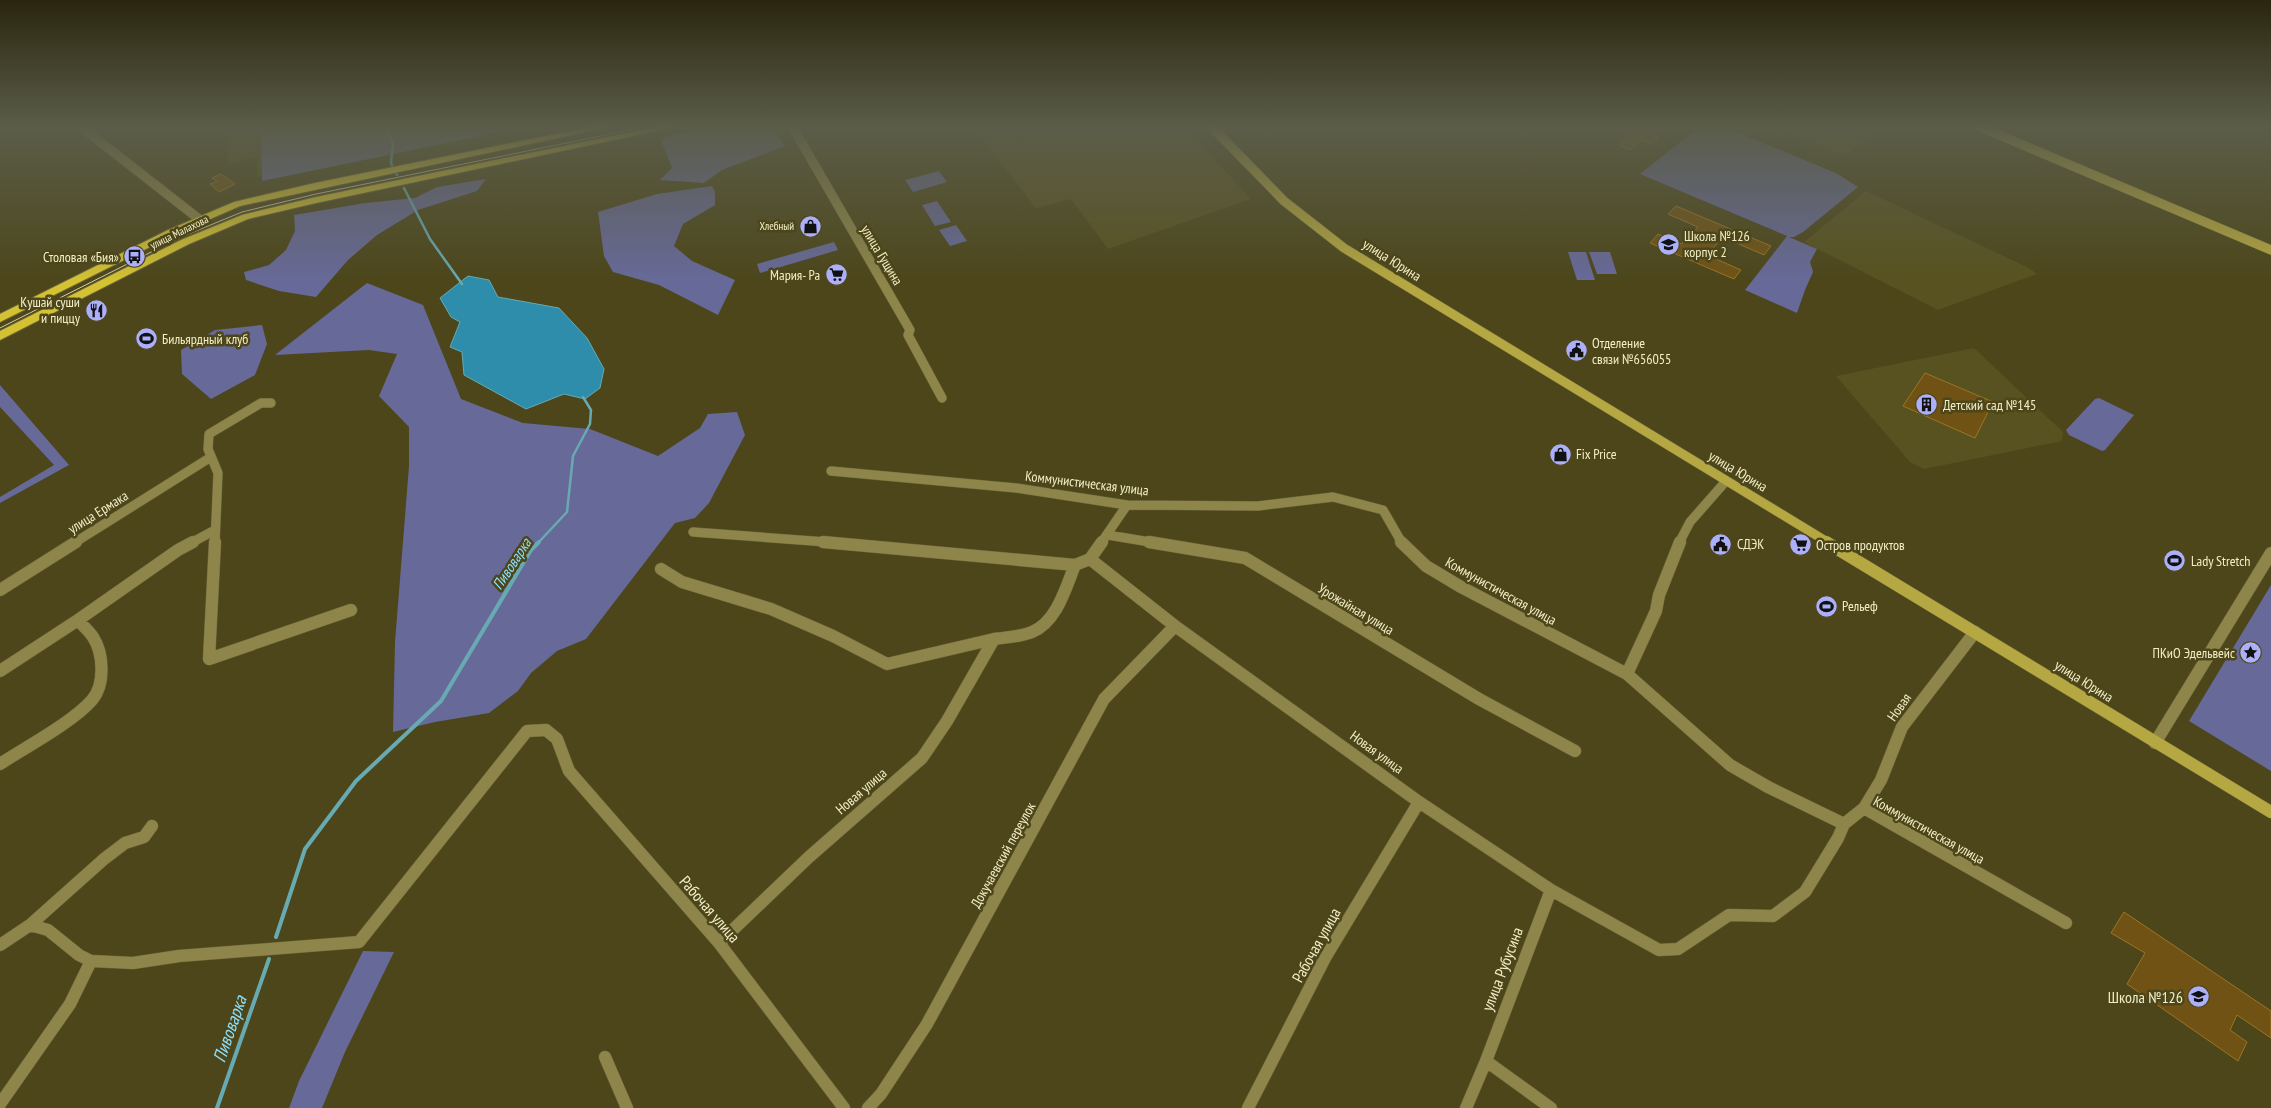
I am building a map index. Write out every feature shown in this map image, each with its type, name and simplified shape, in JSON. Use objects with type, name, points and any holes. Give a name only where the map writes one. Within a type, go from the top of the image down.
[{"type":"main road","name":"улица Малахова","points":[[0,318],[199,219],[237,204],[358,178]]},
{"type":"main road","name":"улица Малахова","points":[[0,336],[211,230],[245,217],[424,178]]},
{"type":"main road","name":"улица Юрина","points":[[1259,178],[1323,234],[1396,282],[1975,632],[2154,743],[2271,812]]},
{"type":"main road","points":[[2100,178],[2271,250]]},
{"type":"street","points":[[146,178],[199,219]]},
{"type":"street","name":"улица Гущина","points":[[822,178],[910,330],[908,335],[942,398]]},
{"type":"street","points":[[271,403],[261,403],[209,434],[206,448],[218,473],[209,659],[351,610]]},
{"type":"street","name":"улица Ермака","points":[[0,590],[211,457]]},
{"type":"street","name":"Коммунистическая улица","points":[[831,471],[1016,488],[1127,505],[1258,506],[1333,497],[1383,510],[1402,543],[1426,566],[1461,588],[1626,674],[1730,764],[1768,787],[1844,824],[1864,808],[2066,923]]},
{"type":"street","points":[[1626,674],[1656,611],[1659,595],[1674,554],[1690,522],[1726,481]]},
{"type":"street","points":[[694,532],[904,548],[1075,566],[1090,559],[1127,505]]},
{"type":"street","points":[[0,671],[78,620],[178,550],[215,530]]},
{"type":"street","name":"Урожайная улица","points":[[1108,535],[1245,558],[1479,699],[1575,751]]},
{"type":"street","points":[[2154,743],[2271,553]]},
{"type":"street","name":"Новая улица","points":[[1090,559],[1175,626],[1419,802],[1551,890],[1658,950],[1678,949],[1729,915],[1773,916],[1805,892],[1838,838],[1844,824]]},
{"type":"street","points":[[661,569],[682,582],[771,609],[833,636],[886,664],[994,639],[1026,634],[1040,628],[1052,615],[1075,566]]},
{"type":"street","points":[[0,764],[75,715],[93,699],[100,683],[101,660],[94,638],[78,620]]},
{"type":"street","name":"Докучаевский переулок","points":[[868,1108],[881,1094],[927,1024],[1104,699],[1175,626]]},
{"type":"street","name":"Новая","points":[[1864,808],[1881,780],[1902,727],[1975,632]]},
{"type":"street","name":"Новая улица","points":[[719,943],[809,857],[922,758],[947,721],[994,639]]},
{"type":"street","name":"Рабочая улица","points":[[91,961],[133,963],[179,956],[359,942],[517,742],[527,731],[537,728],[552,733],[560,742],[569,771],[719,943],[844,1108]]},
{"type":"street","name":"Рабочая улица","points":[[1248,1108],[1325,958],[1419,802]]},
{"type":"street","points":[[0,945],[30,925],[104,859],[125,843],[144,837],[152,826]]},
{"type":"street","name":"улица Рубусина","points":[[1466,1108],[1486,1061],[1551,890]]},
{"type":"street","points":[[0,1104],[70,1004],[91,961],[79,955],[48,930],[30,925]]},
{"type":"street","points":[[605,1057],[627,1108]]},
{"type":"street","points":[[1486,1061],[1552,1108]]},
{"type":"shaded area","points":[[262,178],[278,178],[262,181]]},
{"type":"shaded area","points":[[662,178],[711,178],[704,183],[660,180]]},
{"type":"shaded area","points":[[914,178],[944,178],[947,182],[913,192],[905,180]]},
{"type":"shaded area","points":[[1012,178],[1231,178],[1251,199],[1108,249],[1071,199],[1036,208]]},
{"type":"shaded area","points":[[1649,178],[1843,178],[1858,187],[1803,232],[1794,237],[1789,237],[1817,249],[1810,262],[1813,272],[1797,313],[1745,290],[1787,236]]},
{"type":"shaded area","points":[[486,179],[477,191],[418,210],[377,235],[348,260],[316,297],[279,291],[246,280],[244,272],[269,265],[286,250],[295,231],[294,215],[365,203],[415,198],[437,187]]},
{"type":"shaded area","points":[[712,186],[715,192],[715,205],[683,224],[674,246],[692,261],[735,280],[718,315],[659,285],[613,272],[604,256],[598,212],[657,194]]},
{"type":"shaded area","points":[[1866,191],[2029,268],[2037,274],[1938,310],[1804,242]]},
{"type":"shaded area","points":[[937,201],[951,222],[935,226],[922,205]]},
{"type":"shaded area","points":[[956,225],[967,241],[950,246],[939,230]]},
{"type":"shaded area","points":[[834,242],[838,250],[760,273],[757,264]]},
{"type":"shaded area","points":[[1568,252],[1586,252],[1595,280],[1577,280]]},
{"type":"shaded area","points":[[1589,252],[1610,252],[1617,274],[1597,274]]},
{"type":"shaded area","points":[[468,276],[489,280],[498,297],[559,308],[587,338],[604,369],[600,388],[585,399],[564,394],[526,409],[464,375],[462,352],[450,347],[460,322],[451,317],[440,298]]},
{"type":"shaded area","points":[[367,283],[423,305],[461,399],[523,423],[590,429],[658,456],[700,428],[708,414],[737,412],[745,435],[709,503],[695,518],[675,523],[586,639],[557,651],[531,673],[518,691],[489,713],[435,722],[393,732],[395,642],[409,466],[409,427],[379,396],[397,354],[369,350],[275,355]]},
{"type":"shaded area","points":[[262,325],[267,344],[255,375],[211,399],[182,374],[181,350],[215,330]]},
{"type":"shaded area","points":[[1974,348],[2063,432],[2062,441],[1924,469],[1910,462],[1836,376]]},
{"type":"shaded area","points":[[0,385],[69,465],[0,503],[0,497],[54,465],[0,407]]},
{"type":"shaded area","points":[[2099,398],[2134,415],[2105,450],[2102,451],[2069,435],[2066,430],[2095,399]]},
{"type":"shaded area","name":"ПКиО Эдельвейс","points":[[2271,585],[2271,771],[2189,721]]},
{"type":"shaded area","points":[[363,951],[394,952],[345,1052],[322,1108],[289,1108],[299,1081]]},
{"type":"building","points":[[212,178],[226,178],[235,184],[219,192],[210,184],[217,181]]},
{"type":"building","name":"Школа №126 корпус 2","points":[[1676,206],[1771,246],[1764,255],[1723,237],[1707,255],[1741,270],[1734,279],[1650,243],[1658,234],[1681,244],[1698,227],[1668,214]]},
{"type":"building","name":"Детский сад №145","points":[[1925,373],[1993,402],[1975,438],[1903,406]]},
{"type":"building","name":"Школа №126","points":[[2124,912],[2271,1011],[2271,1038],[2237,1015],[2230,1030],[2247,1042],[2238,1061],[2127,984],[2145,953],[2111,933]]},
{"type":"waterway","name":"Пивоварка","points":[[404,188],[430,239],[462,284]]},
{"type":"waterway","name":"Пивоварка","points":[[538,543],[567,512],[573,456],[590,424],[591,410],[583,397]]},
{"type":"waterway","name":"Пивоварка","points":[[276,937],[305,849],[356,781],[441,701],[531,550],[538,543]]},
{"type":"waterway","name":"Пивоварка","points":[[217,1108],[269,959]]},
{"type":"tram line","points":[[0,328],[179,238],[242,212],[396,178]]},
{"type":"place","name":"Хлебный","points":[[810,226]]},
{"type":"place","name":"Школа №126 корпус 2","points":[[1668,244]]},
{"type":"place","name":"Столовая «Бия»","points":[[135,257]]},
{"type":"place","name":"Мария- Ра","points":[[836,275]]},
{"type":"place","name":"Кушай суши и пиццу","points":[[96,310]]},
{"type":"place","name":"Бильярдный клуб","points":[[146,339]]},
{"type":"place","name":"Отделение связи №656055","points":[[1576,351]]},
{"type":"place","name":"Детский сад №145","points":[[1927,405]]},
{"type":"place","name":"Fix Price","points":[[1560,454]]},
{"type":"place","name":"СДЭК","points":[[1721,544]]},
{"type":"place","name":"Остров продуктов","points":[[1800,545]]},
{"type":"place","name":"Lady Stretch","points":[[2175,561]]},
{"type":"place","name":"Рельеф","points":[[1826,606]]},
{"type":"place","name":"ПКиО Эдельвейс","points":[[2251,653]]},
{"type":"place","name":"Школа №126","points":[[2199,997]]}]
